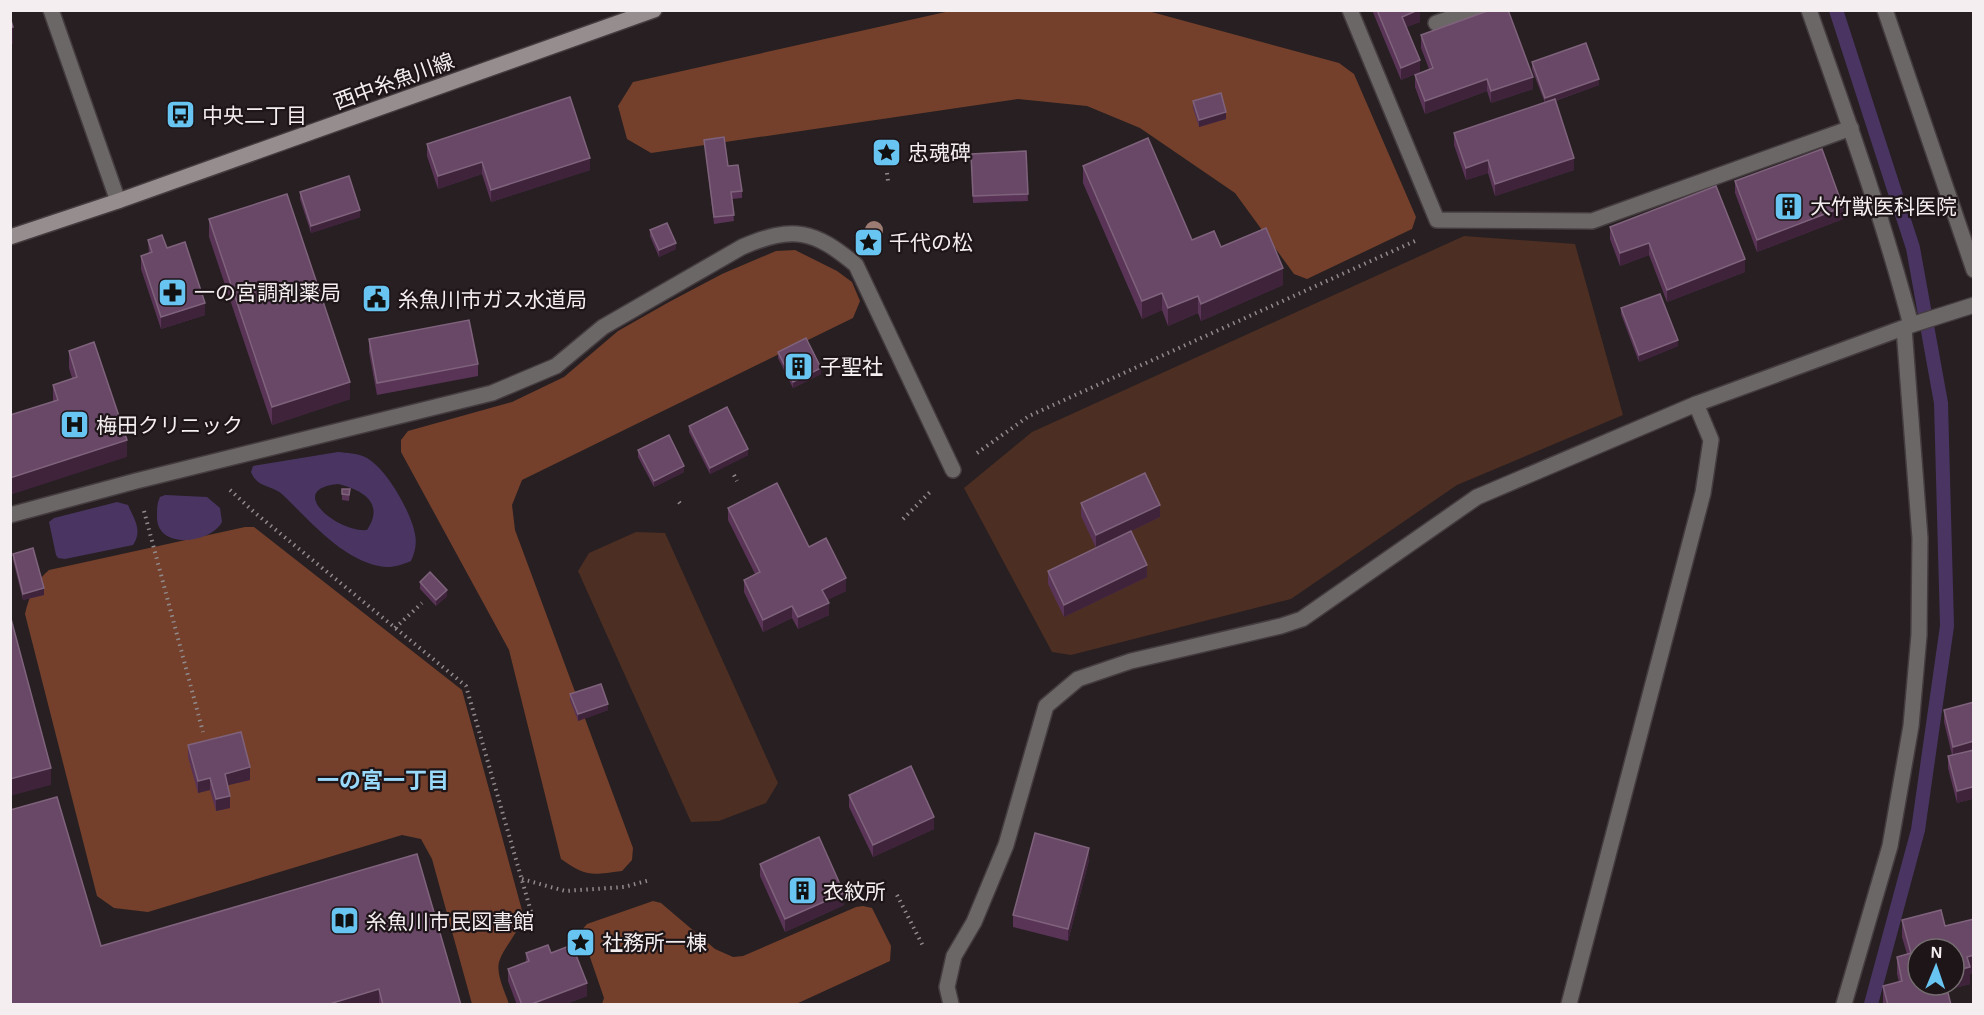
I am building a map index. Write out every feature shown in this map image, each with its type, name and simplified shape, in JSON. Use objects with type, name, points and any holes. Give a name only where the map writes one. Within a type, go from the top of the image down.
[{"type":"main road","name":"西中糸魚川線","points":[[10,237],[118,201],[654,10]]},
{"type":"street","points":[[51,10],[118,201]]},
{"type":"street","points":[[1350,10],[1437,220],[1592,221],[1851,128]]},
{"type":"street","points":[[1436,23],[1474,10]]},
{"type":"street","points":[[1809,10],[1891,251],[1907,327],[1920,538],[1919,635],[1912,715],[1890,846],[1844,1005]]},
{"type":"street","points":[[1885,10],[1974,270]]},
{"type":"street","points":[[10,515],[136,481],[492,393],[556,366],[603,327],[742,247],[764,237],[786,233],[804,234],[819,239],[838,250],[856,265],[952,470]]},
{"type":"street","points":[[951,1005],[947,987],[954,956],[974,922],[1006,845],[1046,705],[1078,679],[1131,661],[1302,619],[1478,497],[1696,404],[1974,305]]},
{"type":"street","points":[[1569,1005],[1703,493],[1711,440],[1696,404]]},
{"type":"path","points":[[887,174],[888,181]]},
{"type":"path","points":[[903,519],[952,470],[1029,416],[1424,236]]},
{"type":"path","points":[[734,475],[737,481]]},
{"type":"path","points":[[224,484],[254,512],[466,686],[532,915]]},
{"type":"path","points":[[143,506],[203,732]]},
{"type":"path","points":[[395,628],[422,603]]},
{"type":"path","points":[[521,879],[565,891],[624,887],[650,880]]},
{"type":"path","points":[[897,895],[923,947]]},
{"type":"shaded area","points":[[950,11],[1148,11],[1339,63],[1354,74],[1416,217],[1412,229],[1307,279],[1294,274],[1235,193],[1140,128],[1087,106],[1018,99],[651,153],[627,139],[618,106],[633,82]]},
{"type":"shaded area","points":[[1464,236],[1575,244],[1623,415],[1457,485],[1291,599],[1071,655],[1052,652],[964,488],[1032,432]]},
{"type":"shaded area","points":[[795,250],[837,271],[852,282],[860,301],[853,318],[522,480],[512,505],[515,530],[633,848],[632,860],[622,871],[596,874],[583,872],[561,859],[509,650],[401,452],[401,440],[408,431],[512,402],[564,377],[618,331],[669,302],[722,274],[776,251]]},
{"type":"shaded area","points":[[338,452],[365,457],[373,462],[389,480],[413,525],[416,541],[411,561],[383,567],[365,562],[352,555],[315,527],[283,495],[257,481],[251,472],[253,466]],"holes":[[[338,484],[363,494],[372,505],[374,512],[367,530],[343,525],[321,510],[316,502],[316,494],[323,488]]]},
{"type":"shaded area","points":[[165,495],[207,497],[220,508],[222,522],[207,535],[196,539],[174,539],[159,527],[158,504],[160,497]]},
{"type":"shaded area","points":[[117,502],[128,505],[135,520],[137,534],[133,545],[65,559],[58,558],[49,522],[54,518]]},
{"type":"shaded area","points":[[245,527],[254,527],[462,690],[523,914],[498,967],[509,1004],[472,1004],[432,859],[421,839],[402,835],[148,912],[114,908],[97,896],[25,614],[30,596],[36,584],[49,570]]},
{"type":"shaded area","points":[[636,532],[665,533],[778,783],[766,803],[719,821],[691,822],[578,571],[589,553]]},
{"type":"shaded area","points":[[653,901],[661,903],[715,949],[733,957],[743,956],[856,907],[872,908],[891,946],[890,961],[796,1004],[602,1004],[604,998],[581,931],[587,924]]},
{"type":"building","points":[[1377,10],[1418,10],[1402,17],[1420,60],[1401,68]]},
{"type":"building","points":[[1490,10],[1508,10],[1533,77],[1491,91],[1487,79],[1425,101],[1415,75],[1433,68],[1421,35]]},
{"type":"building","points":[[1586,43],[1599,79],[1545,98],[1532,62]]},
{"type":"building","points":[[1221,93],[1226,112],[1199,120],[1193,101]]},
{"type":"building","points":[[570,97],[590,158],[491,190],[482,162],[438,176],[427,144]]},
{"type":"building","points":[[1555,99],[1574,158],[1495,184],[1488,160],[1466,168],[1454,133]]},
{"type":"building","points":[[724,137],[728,166],[738,165],[742,191],[731,192],[734,215],[714,217],[704,140]]},
{"type":"building","points":[[1148,138],[1192,240],[1214,231],[1221,247],[1266,228],[1283,268],[1201,304],[1198,296],[1168,308],[1162,293],[1142,301],[1083,166]]},
{"type":"building","name":"大竹獣医科医院","points":[[1822,149],[1843,207],[1757,240],[1735,181]]},
{"type":"building","points":[[1026,151],[1028,194],[973,196],[971,154]]},
{"type":"building","points":[[349,176],[360,210],[311,226],[300,192]]},
{"type":"building","points":[[1716,186],[1745,259],[1667,290],[1649,243],[1620,253],[1610,227]]},
{"type":"building","points":[[287,194],[350,382],[272,407],[209,219]]},
{"type":"building","points":[[667,223],[676,243],[659,250],[650,230]]},
{"type":"building","name":"一の宮調剤薬局","points":[[162,235],[167,248],[185,242],[205,303],[161,317],[141,256],[152,252],[148,240]]},
{"type":"building","points":[[1660,294],[1678,340],[1639,355],[1621,308]]},
{"type":"building","points":[[469,320],[478,364],[377,383],[369,339]]},
{"type":"building","name":"子聖社","points":[[806,338],[821,368],[793,382],[778,352]]},
{"type":"building","name":"梅田クリニック","points":[[94,342],[127,440],[10,478],[10,415],[58,400],[53,385],[77,377],[69,351]]},
{"type":"building","points":[[727,407],[748,449],[710,468],[689,426]]},
{"type":"building","points":[[669,435],[684,466],[654,481],[638,450]]},
{"type":"building","points":[[1145,473],[1160,505],[1096,535],[1081,503]]},
{"type":"building","points":[[777,483],[809,547],[826,538],[846,578],[822,590],[829,603],[798,617],[792,606],[763,620],[744,580],[760,572],[728,508]]},
{"type":"building","points":[[342,489],[350,489],[349,495],[342,494]]},
{"type":"building","points":[[1131,531],[1147,565],[1064,605],[1048,571]]},
{"type":"building","points":[[33,548],[44,588],[23,594],[13,554]]},
{"type":"building","points":[[430,572],[447,590],[436,600],[420,582]]},
{"type":"building","points":[[10,615],[51,768],[10,779]]},
{"type":"building","points":[[601,684],[608,704],[578,714],[570,694]]},
{"type":"building","points":[[1974,702],[1974,741],[1953,747],[1944,710]]},
{"type":"building","points":[[241,732],[250,767],[225,774],[230,796],[216,799],[210,778],[198,781],[188,745]]},
{"type":"building","points":[[1974,750],[1974,791],[1972,787],[1957,791],[1948,756]]},
{"type":"building","points":[[911,766],[934,817],[873,845],[849,795]]},
{"type":"building","name":"糸魚川市民図書館","points":[[57,797],[101,946],[417,854],[461,1005],[383,1005],[379,989],[326,1005],[10,1005],[10,810]]},
{"type":"building","points":[[1035,833],[1089,848],[1068,929],[1013,915]]},
{"type":"building","name":"衣紋所","points":[[819,837],[844,893],[785,919],[760,864]]},
{"type":"building","points":[[1941,910],[1945,926],[1974,919],[1974,955],[1967,957],[1970,967],[1966,968],[1966,937],[1907,937],[1902,920]]},
{"type":"building","points":[[548,945],[551,953],[572,945],[587,983],[529,1005],[522,1005],[508,969],[529,961],[526,953]]},
{"type":"building","points":[[1906,954],[1906,997],[1949,997],[1951,1005],[1888,1005],[1883,986],[1902,981],[1897,957]]},
{"type":"waterway","points":[[1836,10],[1913,248],[1941,403],[1947,626],[1918,830],[1871,1004]]},
{"type":"place","name":"中央二丁目","points":[[181,115]]},
{"type":"place","name":"忠魂碑","points":[[887,152]]},
{"type":"place","name":"大竹獣医科医院","points":[[1789,206]]},
{"type":"place","name":"千代の松","points":[[868,242]]},
{"type":"place","name":"一の宮調剤薬局","points":[[173,292]]},
{"type":"place","name":"糸魚川市ガス水道局","points":[[377,299]]},
{"type":"place","name":"子聖社","points":[[799,366]]},
{"type":"place","name":"梅田クリニック","points":[[75,425]]},
{"type":"place","name":"衣紋所","points":[[802,891]]},
{"type":"place","name":"糸魚川市民図書館","points":[[345,921]]},
{"type":"place","name":"社務所一棟","points":[[581,942]]},
{"type":"district","name":"一の宮一丁目","points":[[383,780]]}]
